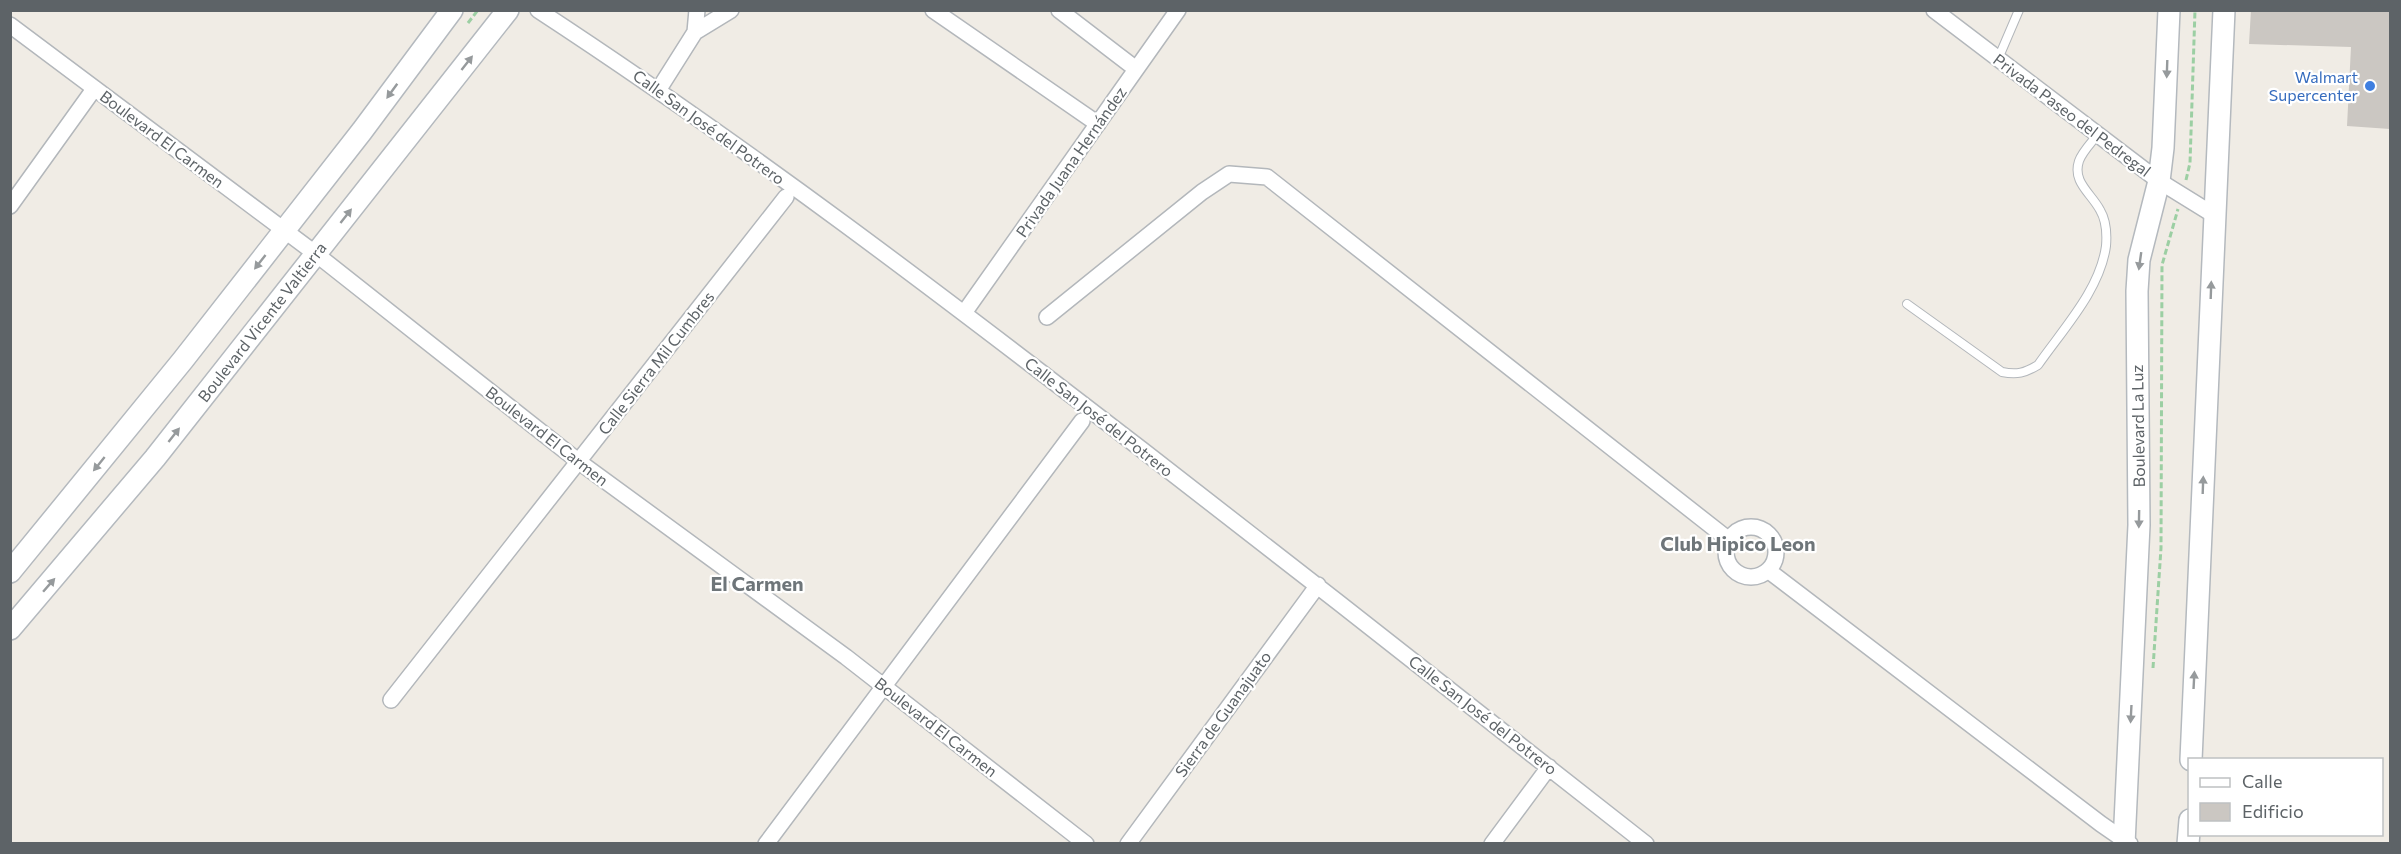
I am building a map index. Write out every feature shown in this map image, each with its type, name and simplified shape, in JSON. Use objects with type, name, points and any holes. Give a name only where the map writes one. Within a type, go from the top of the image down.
[{"type":"main road","points":[[10,572],[285,230],[452,10]]},
{"type":"main road","name":"Boulevard Vicente Valtierra","points":[[10,629],[155,458],[508,10]]},
{"type":"main road","name":"Boulevard La Luz","points":[[2126,842],[2139,525],[2137,291],[2139,260],[2159,181],[2167,97],[2169,10]]},
{"type":"main road","points":[[2191,758],[2224,10]]},
{"type":"street","name":"Calle San José del Potrero","points":[[538,10],[659,89],[964,313],[1318,585],[1646,843]]},
{"type":"street","points":[[695,32],[697,10]]},
{"type":"street","points":[[659,89],[695,32],[731,10]]},
{"type":"street","points":[[933,10],[1098,124]]},
{"type":"street","points":[[1059,10],[1136,69]]},
{"type":"street","name":"Privada Juana Hernández","points":[[964,313],[1178,10]]},
{"type":"street","name":"Privada Paseo del Pedregal","points":[[1934,10],[2159,181],[2214,215]]},
{"type":"street","name":"Boulevard El Carmen","points":[[10,25],[285,230],[578,462],[884,686],[1086,843]]},
{"type":"street","points":[[10,206],[94,89]]},
{"type":"street","points":[[1047,317],[1202,192],[1229,174],[1267,177],[1729,540]]},
{"type":"street","name":"Calle Sierra Mil Cumbres","points":[[391,700],[786,197]]},
{"type":"street","points":[[766,843],[1082,421]]},
{"type":"street","points":[[1749,527],[1762,529],[1771,537],[1776,554],[1769,570],[1756,577],[1742,576],[1731,567],[1726,554],[1729,540],[1738,531],[1749,527]]},
{"type":"street","points":[[1769,570],[2126,842]]},
{"type":"street","name":"Sierra de Guanajuato","points":[[1128,843],[1318,585]]},
{"type":"street","points":[[1492,843],[1549,767]]},
{"type":"lane","points":[[1998,59],[2019,10]]},
{"type":"lane","points":[[1907,304],[2002,372],[2014,375],[2027,372],[2038,365],[2099,276],[2106,245],[2105,222],[2100,210],[2079,182],[2078,169],[2080,159],[2098,134]]},
{"type":"path","points":[[2152,678],[2161,548],[2162,265],[2190,163],[2195,10]]},
{"type":"building","points":[[2251,10],[2390,10],[2390,129],[2347,126],[2351,47],[2249,44]]},
{"type":"place","name":"Walmart Supercenter","points":[[2370,86]]},
{"type":"district","name":"Club Hipico Leon","points":[[1738,544]]},
{"type":"district","name":"El Carmen","points":[[757,584]]}]
